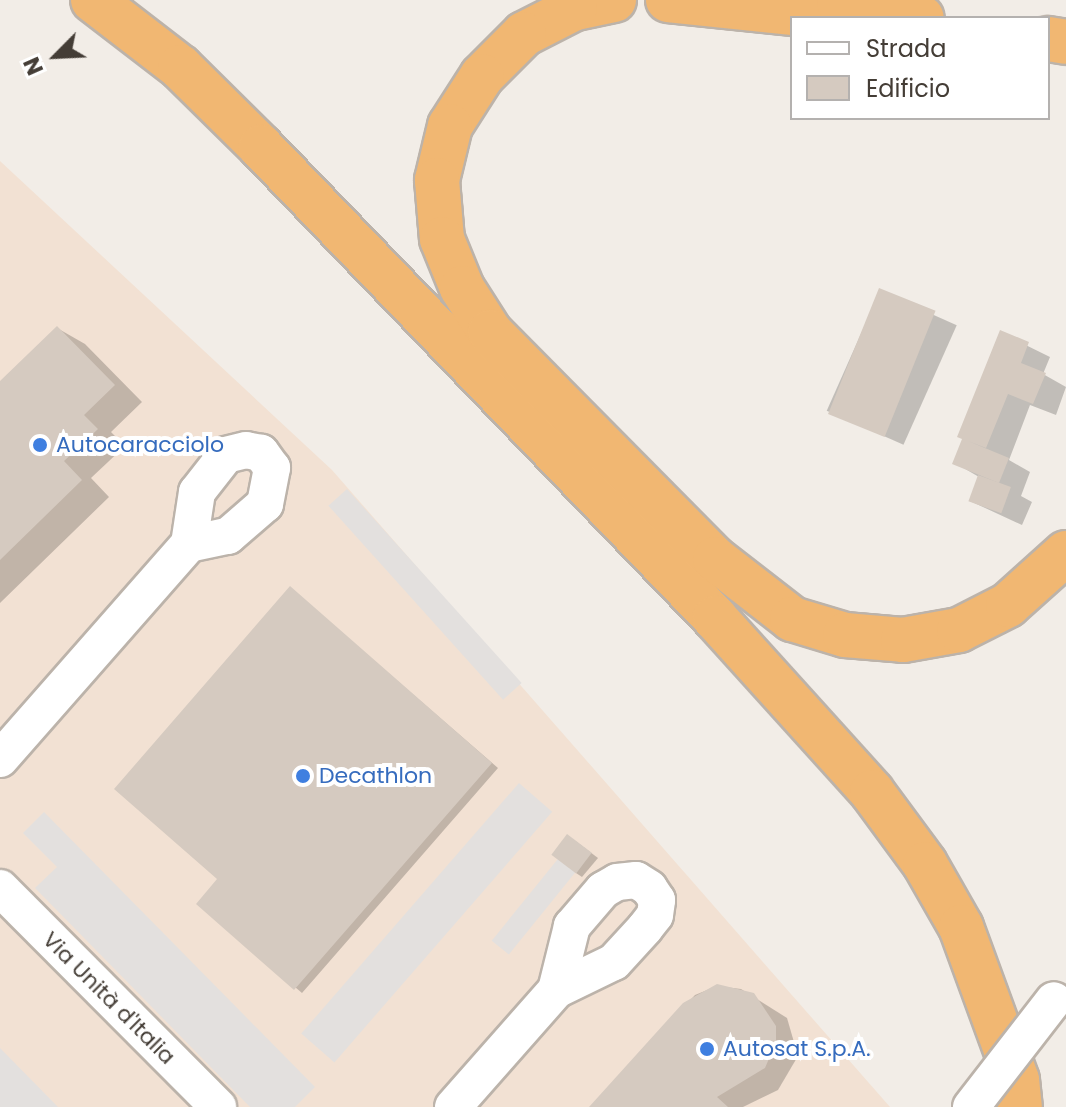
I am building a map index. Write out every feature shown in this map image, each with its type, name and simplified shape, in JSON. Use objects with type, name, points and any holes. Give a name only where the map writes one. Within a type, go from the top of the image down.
[{"type":"highway","points":[[93,0],[180,67],[261,147],[715,618],[872,792],[925,864],[961,927],[1017,1080],[1020,1107]]},
{"type":"highway","points":[[614,0],[575,8],[524,34],[482,76],[450,126],[437,180],[442,239],[462,288],[490,332],[715,559],[792,619],[845,635],[903,640],[959,630],[1008,605],[1066,553]]},
{"type":"highway","points":[[668,0],[820,16]]},
{"type":"highway","points":[[821,0],[910,16]]},
{"type":"highway","points":[[845,16],[867,9]]},
{"type":"street","points":[[0,759],[189,544]]},
{"type":"street","name":"Via Unità d'Italia","points":[[0,888],[218,1107]]},
{"type":"street","points":[[971,1107],[1060,989]]},
{"type":"street","points":[[453,1107],[556,990]]},
{"type":"shaded area","points":[[0,161],[332,470],[890,1107],[0,1107]]},
{"type":"shaded area","points":[[347,489],[522,683],[503,700],[328,506]]},
{"type":"shaded area","points":[[519,783],[552,812],[334,1062],[301,1034]]},
{"type":"shaded area","points":[[44,812],[315,1087],[295,1107],[250,1107],[35,888],[57,867],[23,833]]},
{"type":"shaded area","points":[[566,849],[583,863],[509,955],[492,941]]},
{"type":"shaded area","points":[[0,1048],[58,1107],[0,1107]]},
{"type":"building","points":[[879,288],[936,311],[885,437],[828,414]]},
{"type":"building","name":"Autocaracciolo","points":[[57,326],[115,385],[84,415],[98,429],[64,461],[82,480],[0,560],[0,381]]},
{"type":"building","points":[[1000,330],[1029,342],[1021,363],[1046,373],[1033,404],[1008,394],[986,448],[968,441],[1009,458],[999,483],[952,464],[962,439],[957,437]]},
{"type":"building","points":[[978,475],[1011,487],[1001,513],[968,501]]},
{"type":"building","name":"Decathlon","points":[[290,586],[492,763],[294,990],[196,904],[217,879],[114,789]]},
{"type":"building","points":[[567,834],[592,853],[576,873],[551,855]]},
{"type":"building","name":"Autosat S.p.A.","points":[[717,984],[754,993],[776,1026],[776,1042],[765,1068],[717,1097],[728,1107],[589,1107],[683,1003]]},
{"type":"place","name":"Autocaracciolo","points":[[40,445]]},
{"type":"place","name":"Decathlon","points":[[303,776]]},
{"type":"place","name":"Autosat S.p.A.","points":[[707,1049]]}]
